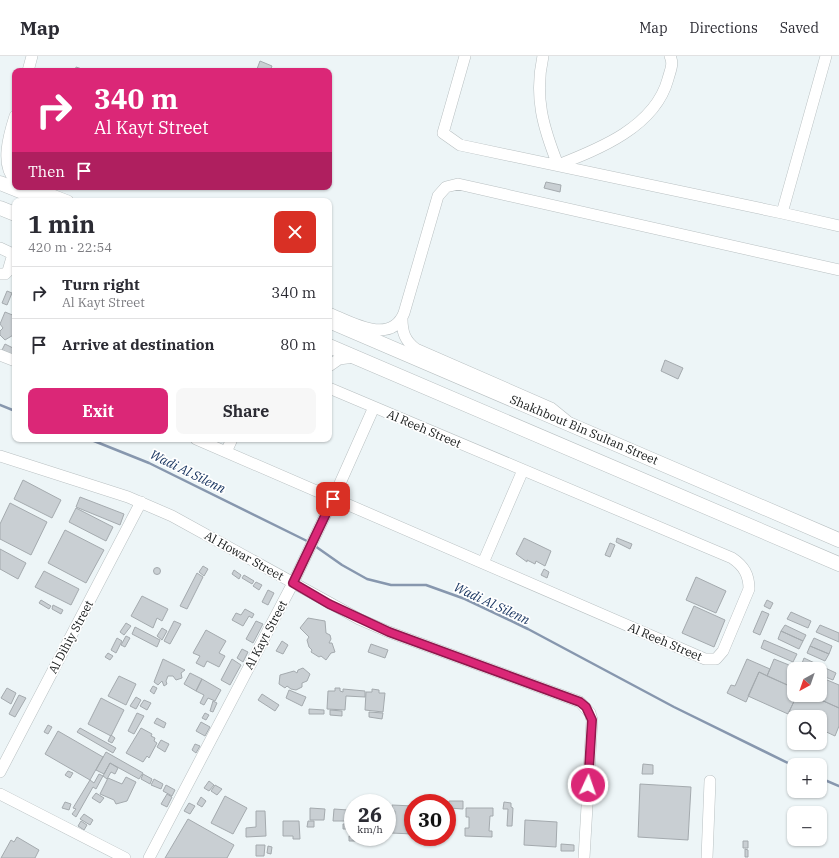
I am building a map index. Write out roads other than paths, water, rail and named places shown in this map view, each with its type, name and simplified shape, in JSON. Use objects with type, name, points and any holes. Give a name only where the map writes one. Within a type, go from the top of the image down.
[{"type":"main road","points":[[0,183],[12,188]]},
{"type":"main road","points":[[18,190],[38,198]]},
{"type":"main road","points":[[0,208],[12,213]]},
{"type":"main road","name":"Shakhbout Bin Sultan Street","points":[[332,322],[839,540]]},
{"type":"main road","name":"Shakhbout Bin Sultan Street","points":[[332,347],[839,564]]},
{"type":"street","points":[[29,68],[32,56]]},
{"type":"street","points":[[466,56],[443,134],[460,145],[839,226]]},
{"type":"street","points":[[543,56],[538,76],[539,99],[545,133],[558,165]]},
{"type":"street","points":[[558,165],[590,153],[633,129],[656,103],[666,86],[673,62],[670,56]]},
{"type":"street","points":[[782,213],[826,56]]},
{"type":"street","points":[[12,125],[2,156],[8,172],[12,177]]},
{"type":"street","points":[[569,424],[551,408],[416,349],[411,345],[404,334],[402,319],[438,196],[446,187],[458,184],[839,270]]},
{"type":"street","points":[[40,190],[60,198]]},
{"type":"street","points":[[0,248],[12,253]]},
{"type":"street","points":[[0,274],[5,274],[8,271],[12,260]]},
{"type":"street","points":[[332,314],[377,331],[388,329],[402,319]]},
{"type":"street","points":[[0,355],[12,360]]},
{"type":"street","points":[[332,364],[339,359],[354,357]]},
{"type":"street","name":"Al Reeh Street","points":[[203,442],[483,564],[710,660],[716,659],[723,651],[748,596],[749,589],[747,574],[744,568],[732,558],[332,389]]},
{"type":"street","name":"Al Kayt Street","points":[[149,858],[293,583],[324,519],[374,407]]},
{"type":"street","points":[[226,452],[231,442]]},
{"type":"street","name":"Al Howar Street","points":[[0,456],[141,502],[172,516],[335,607],[389,632],[580,702],[586,707],[592,720],[584,858]]},
{"type":"street","points":[[483,564],[523,470]]},
{"type":"street","name":"Al Dihiy Street","points":[[0,772],[141,502]]},
{"type":"street","points":[[707,858],[710,782]]},
{"type":"street","points":[[0,795],[125,858]]},
{"type":"waterway","name":"Wadi Al Silenn","points":[[0,405],[12,410]]},
{"type":"waterway","name":"Wadi Al Silenn","points":[[96,442],[149,463],[309,542]]},
{"type":"waterway","name":"Wadi Al Silenn","points":[[315,546],[342,565],[367,579],[391,585],[426,585],[465,599],[528,629],[674,707],[787,763]]},
{"type":"waterway","name":"Wadi Al Silenn","points":[[827,781],[839,786]]}]
